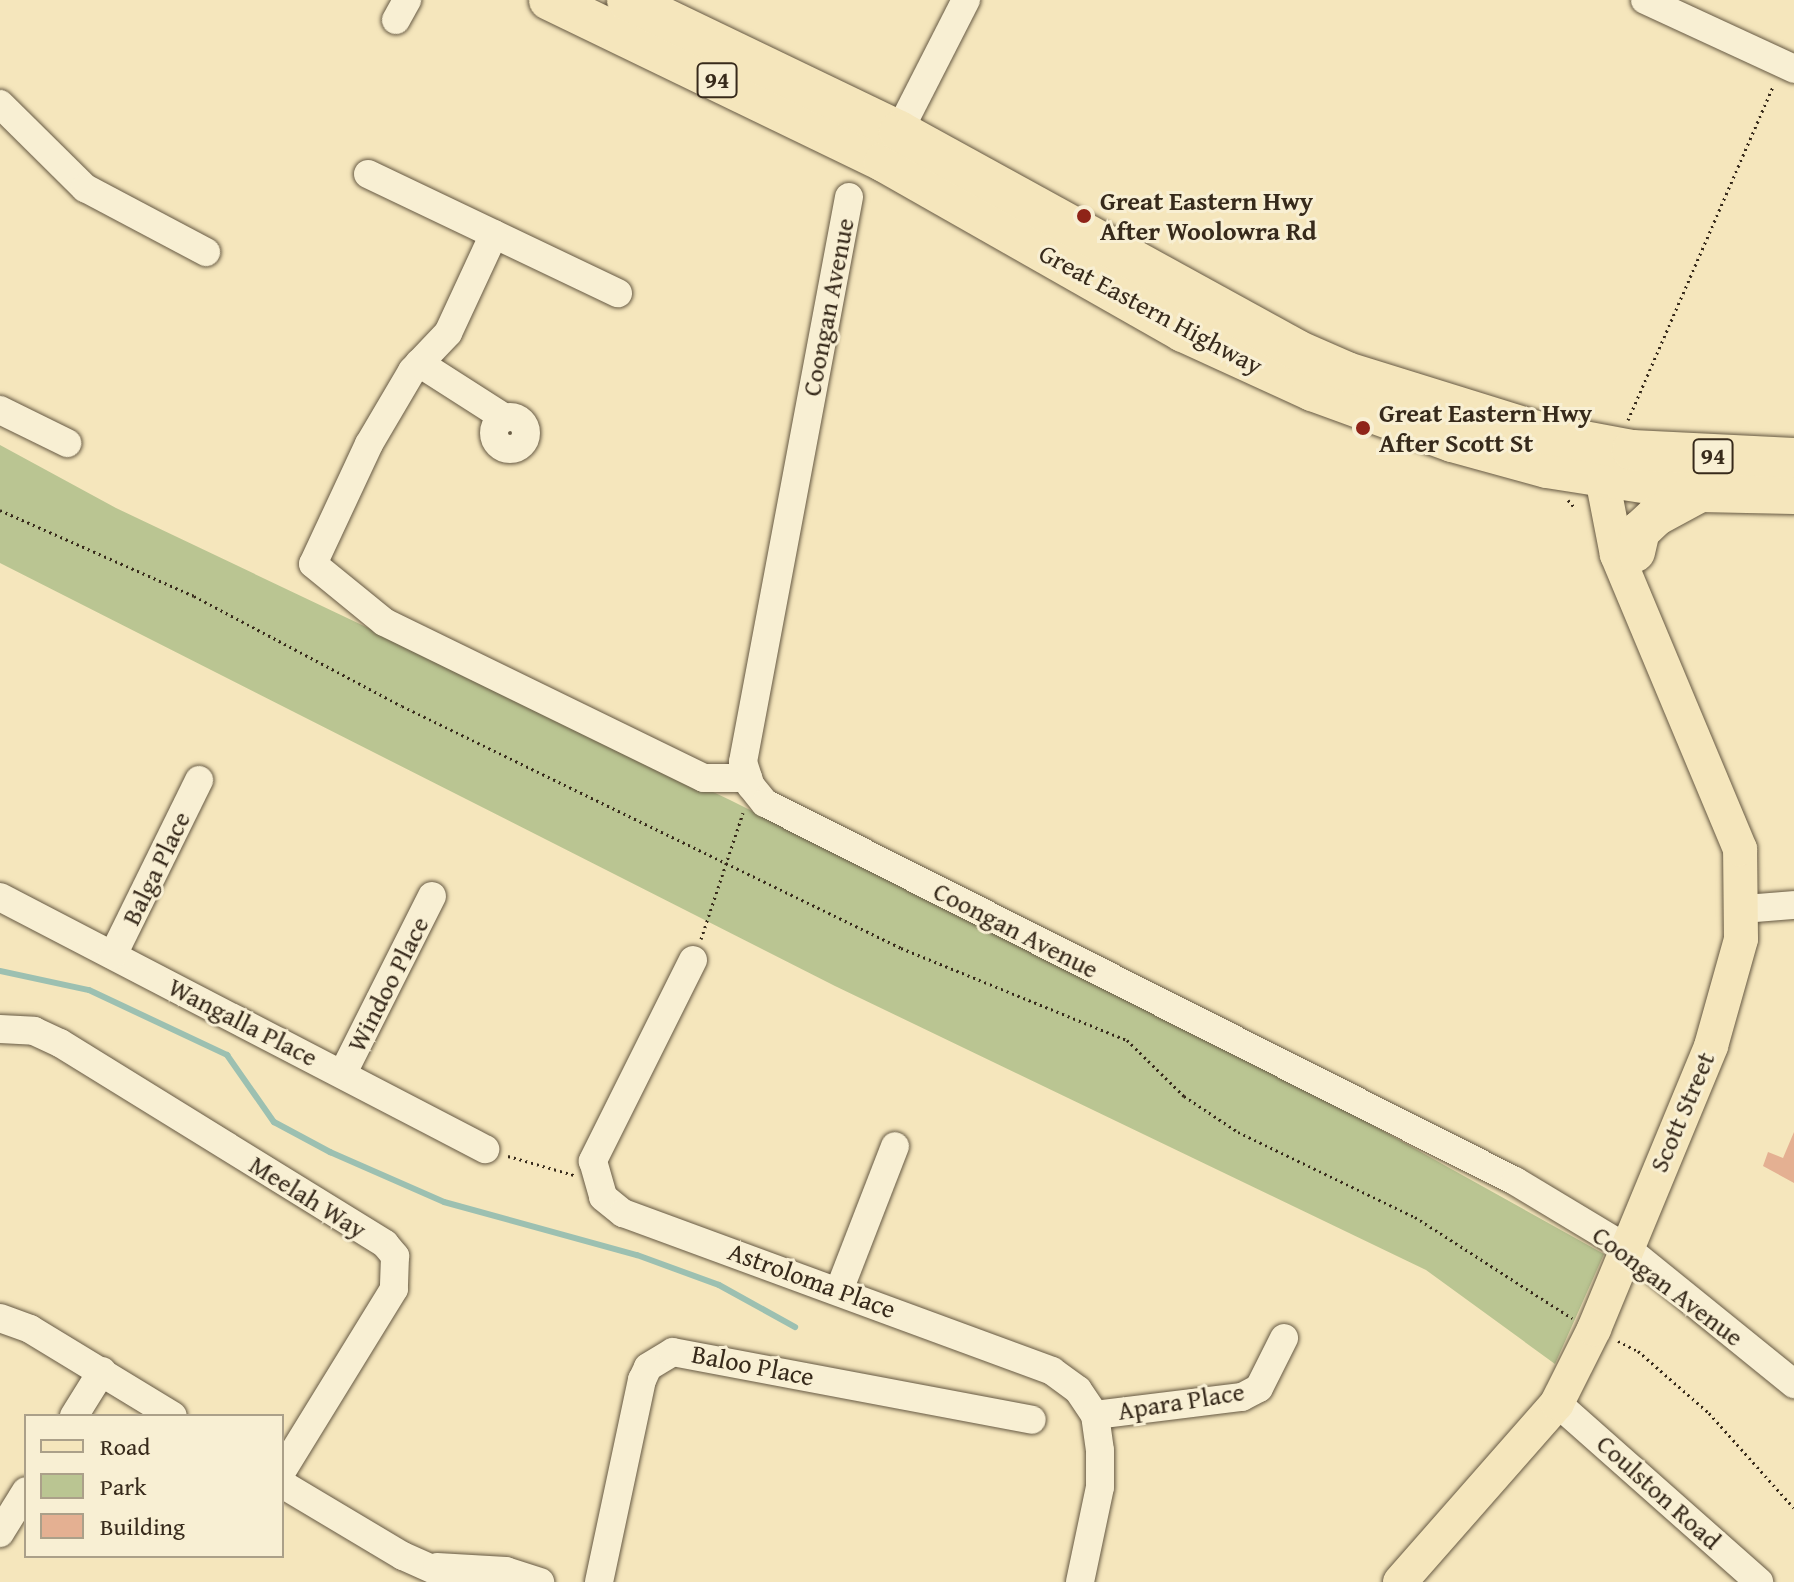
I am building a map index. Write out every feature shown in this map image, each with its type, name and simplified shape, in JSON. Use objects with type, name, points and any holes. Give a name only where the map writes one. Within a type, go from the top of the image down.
[{"type":"highway","name":"Great Eastern Highway","points":[[549,0],[901,151]]},
{"type":"highway","name":"Great Eastern Highway","points":[[627,0],[901,151],[1183,332],[1312,391],[1452,442],[1618,458],[1794,458]]},
{"type":"highway","name":"Great Eastern Highway","points":[[1618,458],[1700,492],[1794,494]]},
{"type":"highway","points":[[1634,570],[1640,531],[1656,516],[1700,492]]},
{"type":"main road","name":"Scott Street","points":[[1400,1582],[1557,1403],[1594,1329],[1625,1247],[1711,1046],[1744,909],[1740,849],[1634,570],[1618,458]]},
{"type":"street","points":[[901,151],[966,0]]},
{"type":"street","points":[[1658,3],[1788,67]]},
{"type":"street","points":[[0,104],[85,188],[206,252]]},
{"type":"street","points":[[368,174],[618,293]]},
{"type":"street","name":"Coongan Avenue","points":[[849,197],[743,762],[749,782],[765,803],[1515,1181],[1625,1247],[1794,1384]]},
{"type":"street","points":[[494,234],[448,333],[419,363],[315,550],[318,571],[384,622],[692,772],[717,781],[749,782]]},
{"type":"street","points":[[419,363],[505,418]]},
{"type":"street","points":[[0,410],[67,443]]},
{"type":"street","name":"Balga Place","points":[[113,955],[199,780]]},
{"type":"street","name":"Windoo Place","points":[[343,1073],[432,896]]},
{"type":"street","name":"Wangalla Place","points":[[0,897],[485,1149]]},
{"type":"street","points":[[1744,909],[1794,905]]},
{"type":"street","points":[[594,1180],[593,1161],[693,960]]},
{"type":"street","name":"Meelah Way","points":[[0,1029],[34,1031],[60,1043],[385,1244],[395,1256],[394,1289],[284,1468]]},
{"type":"street","points":[[840,1288],[895,1146]]},
{"type":"street","name":"Astroloma Place","points":[[594,1180],[623,1213],[840,1288],[1052,1371],[1078,1390],[1095,1415]]},
{"type":"street","points":[[0,1304],[30,1329],[170,1414]]},
{"type":"street","points":[[0,1318],[30,1329]]},
{"type":"street","name":"Apara Place","points":[[1095,1415],[1242,1397],[1259,1388],[1284,1338]]},
{"type":"street","name":"Baloo Place","points":[[599,1582],[642,1380],[648,1367],[673,1352],[1032,1420]]},
{"type":"street","points":[[75,1414],[102,1371]]},
{"type":"street","name":"Coulston Road","points":[[1557,1403],[1759,1582]]},
{"type":"street","points":[[1080,1582],[1100,1487],[1095,1415]]},
{"type":"street","points":[[284,1485],[461,1582]]},
{"type":"street","points":[[0,1533],[24,1494]]},
{"type":"street","points":[[432,1567],[506,1571],[540,1582]]},
{"type":"path","points":[[1618,458],[1788,67]]},
{"type":"path","points":[[0,510],[194,596],[402,706],[937,964],[1127,1040],[1184,1096],[1238,1132],[1415,1217],[1594,1329],[1638,1351],[1709,1413],[1794,1508]]},
{"type":"path","points":[[693,960],[728,861],[749,782]]},
{"type":"path","points":[[485,1149],[594,1180]]},
{"type":"green space","points":[[0,445],[116,508],[730,800],[1286,1077],[1604,1254],[1555,1364],[1426,1270],[835,986],[0,563]]},
{"type":"building","points":[[1794,1132],[1794,1183],[1763,1166],[1768,1152],[1783,1158]]},
{"type":"waterway","points":[[0,971],[89,990],[227,1055],[274,1122],[330,1152],[444,1202],[637,1255],[719,1285],[795,1327]]},
{"type":"place","name":"Great Eastern Hwy After Woolowra Rd","points":[[1084,216]]},
{"type":"place","name":"Great Eastern Hwy After Scott St","points":[[1363,428]]}]
